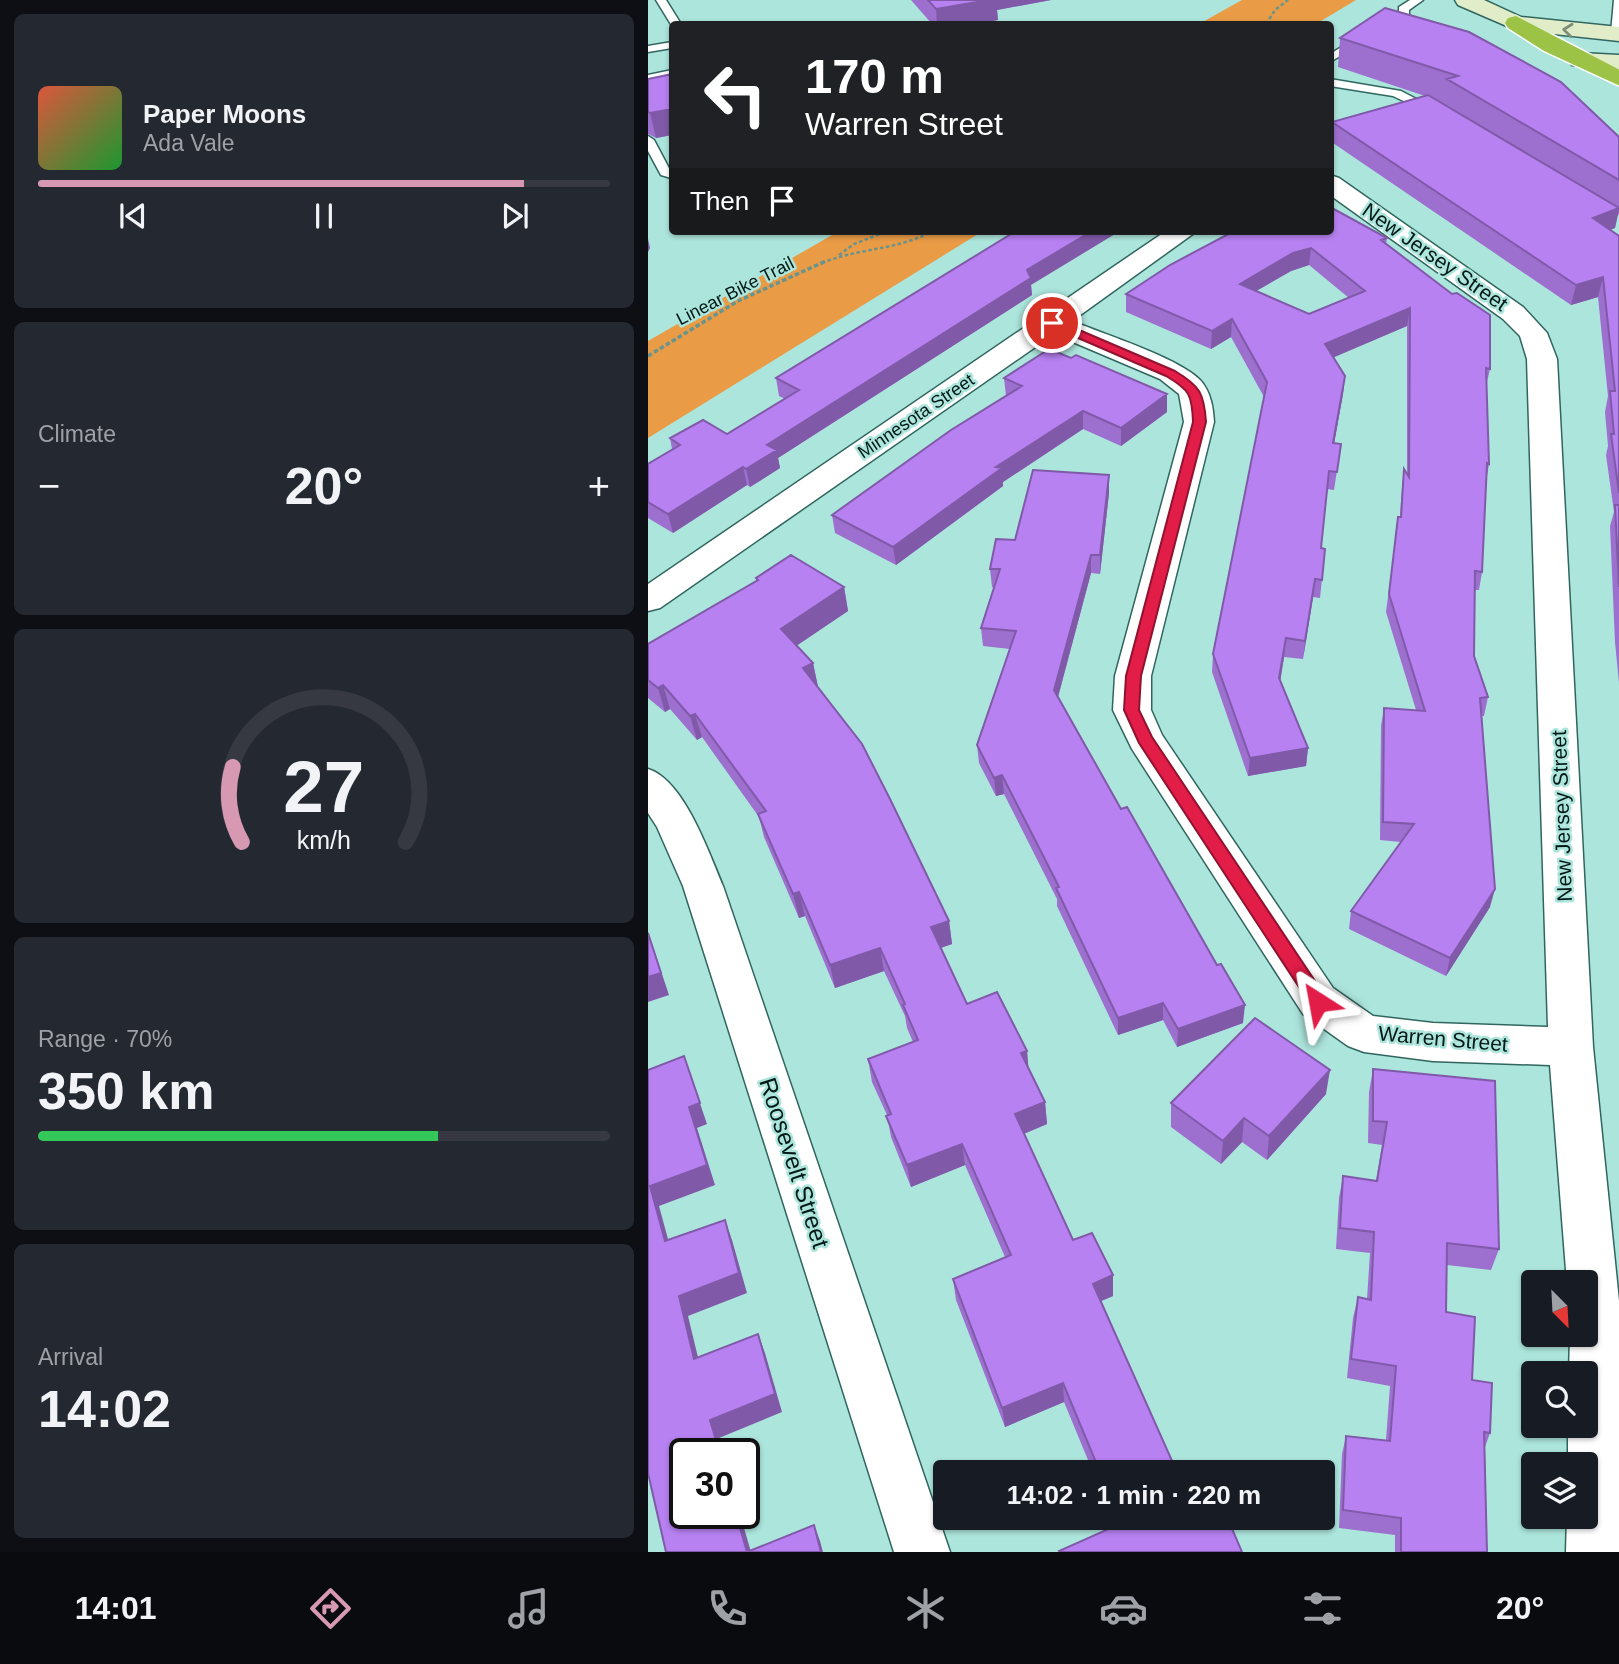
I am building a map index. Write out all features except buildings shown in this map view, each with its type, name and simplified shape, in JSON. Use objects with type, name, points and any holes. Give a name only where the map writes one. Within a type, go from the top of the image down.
[{"type":"highway","points":[[1516,23],[1619,79]]},
{"type":"main road","points":[[1466,0],[1516,23],[1618,33]]},
{"type":"main road","points":[[1580,60],[1619,62]]},
{"type":"street","name":"New Jersey Street","points":[[1334,186],[1513,313],[1533,333],[1542,359],[1571,1047],[1595,1318],[1594,1552]]},
{"type":"street","name":"Minnesota Street","points":[[648,600],[1178,235]]},
{"type":"street","name":"Warren Street","points":[[1052,323],[1170,373],[1187,384],[1198,398],[1199,422],[1133,676],[1132,710],[1145,739],[1318,1002],[1364,1033],[1433,1042],[1571,1047]]},
{"type":"street","name":"Roosevelt Street","points":[[648,783],[675,821],[703,887],[922,1552]]},
{"type":"lane","points":[[661,0],[674,21]]},
{"type":"lane","points":[[1334,57],[1405,13],[1403,9],[1418,0]]},
{"type":"lane","points":[[1618,33],[1619,0]]},
{"type":"lane","points":[[1383,26],[1396,31]]},
{"type":"lane","points":[[648,49],[669,46]]},
{"type":"lane","points":[[648,78],[669,74]]},
{"type":"lane","points":[[1334,82],[1383,88],[1408,95],[1443,117]]},
{"type":"lane","points":[[648,141],[667,175]]},
{"type":"path","points":[[1268,21],[1275,10],[1288,0]]},
{"type":"path","name":"Linear Bike Trail","points":[[648,356],[714,314],[837,257],[854,244],[878,235]]},
{"type":"path","name":"Linear Bike Trail","points":[[837,257],[892,245],[921,235]]},
{"type":"shaded area","points":[[1242,0],[1356,0],[1321,21],[1204,21]]},
{"type":"shaded area","points":[[832,235],[977,235],[648,438],[648,341]]},
{"type":"route","points":[[1052,323],[1170,373],[1187,384],[1198,398],[1199,422],[1133,676],[1132,710],[1145,739],[1318,1002]]}]
